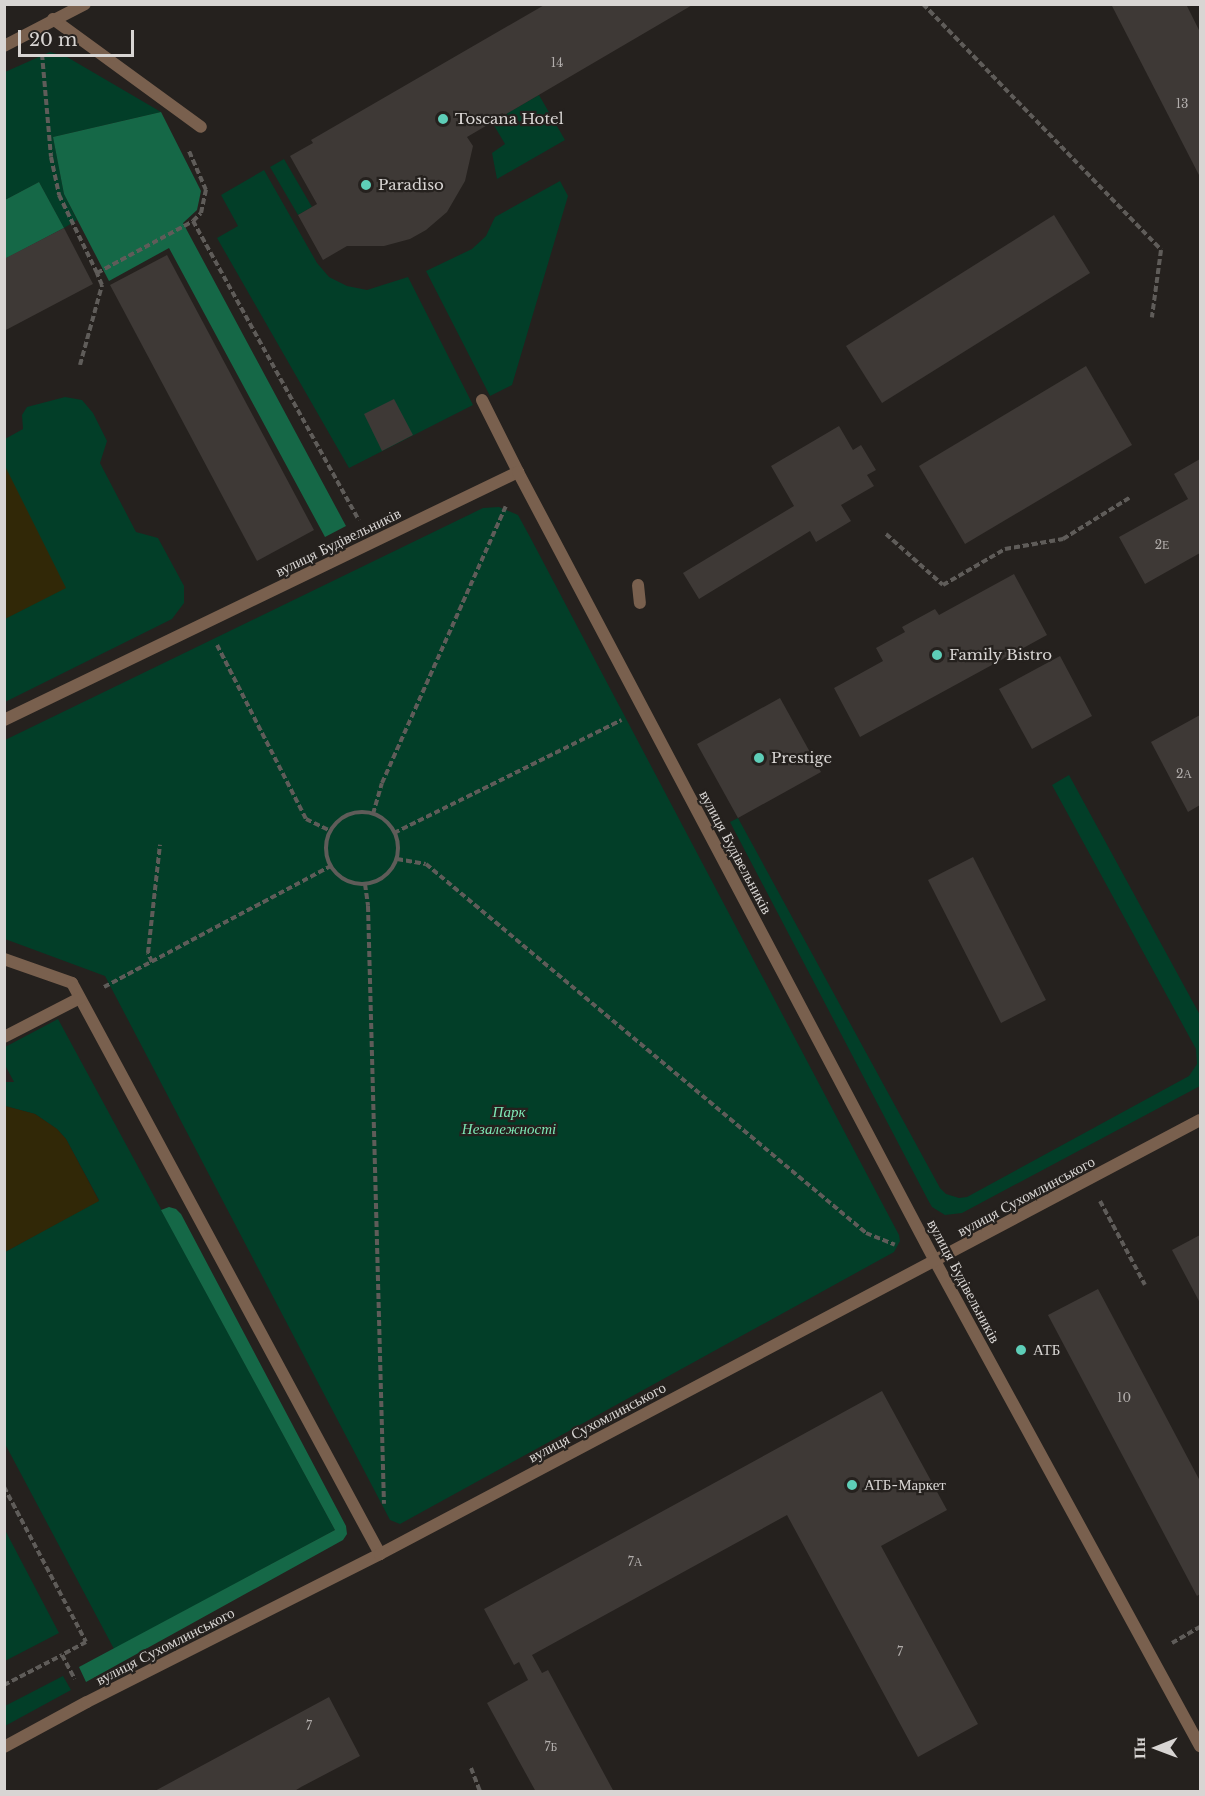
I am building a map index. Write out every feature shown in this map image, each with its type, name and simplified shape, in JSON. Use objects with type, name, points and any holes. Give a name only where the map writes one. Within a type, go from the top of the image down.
[{"type":"street","points":[[4,46],[85,4]]},
{"type":"street","points":[[53,19],[201,127]]},
{"type":"street","points":[[482,400],[518,472]]},
{"type":"street","name":"вулиця Будівельників","points":[[4,720],[518,472],[935,1261],[1200,1746]]},
{"type":"street","points":[[638,585],[640,603]]},
{"type":"street","points":[[4,959],[72,983],[380,1554]]},
{"type":"street","points":[[4,1037],[80,998]]},
{"type":"street","name":"вулиця Сухомлинського","points":[[4,1747],[87,1702],[380,1554],[1200,1120]]},
{"type":"path","points":[[923,4],[1161,250],[1152,317]]},
{"type":"path","points":[[53,19],[45,37],[42,56],[53,170],[63,208],[102,285],[80,365]]},
{"type":"path","points":[[97,273],[193,221],[201,213],[206,190],[184,142]]},
{"type":"path","points":[[193,221],[372,543]]},
{"type":"path","points":[[373,814],[382,783],[497,531],[518,472]]},
{"type":"path","points":[[886,534],[944,585],[1005,549],[1063,539],[1129,498]]},
{"type":"path","points":[[206,623],[306,819],[331,831]]},
{"type":"path","points":[[394,833],[644,709]]},
{"type":"path","points":[[358,812],[373,814],[385,820],[394,833],[398,844],[397,859],[390,871],[379,880],[365,884],[351,882],[339,876],[331,866],[326,852],[327,837],[345,816],[358,812]]},
{"type":"path","points":[[152,962],[148,953],[160,845]]},
{"type":"path","points":[[397,859],[426,864],[866,1233],[935,1261]]},
{"type":"path","points":[[80,998],[331,866]]},
{"type":"path","points":[[365,884],[368,906],[385,1494],[380,1554]]},
{"type":"path","points":[[1089,1179],[1145,1285]]},
{"type":"path","points":[[4,1487],[86,1642],[4,1685]]},
{"type":"path","points":[[62,1655],[71,1672]]},
{"type":"path","points":[[471,1768],[480,1791]]},
{"type":"green space","points":[[50,52],[67,57],[161,112],[53,137],[64,194],[77,220],[64,228],[39,182],[5,200],[5,72]]},
{"type":"green space","points":[[539,95],[565,140],[497,179],[492,153],[505,144],[492,122]]},
{"type":"green space","points":[[161,112],[201,191],[197,210],[183,223],[346,526],[325,537],[169,248],[109,281],[64,194],[53,137]]},
{"type":"green space","points":[[284,159],[312,207],[298,215],[270,167]]},
{"type":"green space","points":[[264,170],[317,263],[329,277],[347,286],[367,290],[408,277],[473,405],[349,468],[217,238],[238,226],[221,195]]},
{"type":"green space","points":[[560,181],[568,196],[512,385],[490,396],[426,271],[472,249],[486,236],[495,217]]},
{"type":"green space","points":[[39,182],[64,228],[5,259],[5,200]]},
{"type":"green space","points":[[65,397],[82,400],[93,413],[107,441],[100,463],[136,532],[158,538],[184,586],[184,603],[172,619],[5,702],[5,439],[23,429],[22,415],[27,407]]},
{"type":"green space","name":"Парк Незалежності","points":[[499,507],[518,515],[899,1235],[900,1241],[894,1252],[400,1524],[390,1520],[105,976],[5,939],[5,740],[483,508]]},
{"type":"green space","points":[[1069,775],[1200,1015],[1200,1086],[962,1213],[945,1215],[932,1207],[928,1200],[730,822],[738,818],[940,1188],[946,1194],[959,1198],[967,1197],[1189,1076],[1197,1064],[1196,1049],[1052,785]]},
{"type":"green space","points":[[58,1019],[335,1530],[114,1649],[4,1442],[5,1252],[99,1200],[66,1139],[57,1129],[35,1114],[5,1106],[5,1082],[14,1082],[5,1065],[5,1047]]},
{"type":"green space","points":[[169,1207],[181,1214],[346,1526],[347,1534],[343,1540],[86,1682],[79,1667],[335,1530],[161,1210]]},
{"type":"green space","points":[[5,1530],[59,1633],[4,1661]]},
{"type":"green space","points":[[63,1676],[71,1690],[5,1726],[5,1706]]},
{"type":"sand","points":[[5,466],[66,588],[4,619]]},
{"type":"sand","points":[[5,1106],[35,1114],[57,1129],[66,1139],[99,1201],[5,1252]]},
{"type":"building","points":[[546,4],[694,4],[467,137],[473,146],[465,181],[447,212],[426,230],[410,239],[384,246],[347,246],[323,260],[298,215],[317,204],[290,156],[313,143],[311,140]]},
{"type":"building","points":[[1111,4],[1186,4],[1200,32],[1200,177]]},
{"type":"building","points":[[1054,215],[1090,273],[882,403],[846,346]]},
{"type":"building","points":[[64,228],[93,284],[4,331],[4,259]]},
{"type":"building","points":[[167,255],[314,530],[257,561],[110,285]]},
{"type":"building","points":[[1086,366],[1132,445],[965,544],[919,466]]},
{"type":"building","points":[[394,399],[413,435],[382,451],[364,414]]},
{"type":"building","points":[[839,426],[853,450],[861,445],[876,470],[867,475],[874,486],[841,505],[851,521],[816,542],[810,531],[699,599],[683,573],[794,506],[771,466]]},
{"type":"building","points":[[1200,459],[1200,553],[1145,584],[1119,537],[1188,499],[1174,474]]},
{"type":"building","points":[[1014,574],[1047,635],[860,737],[834,688],[883,661],[876,648],[905,632],[902,627],[935,609],[939,615]]},
{"type":"building","points":[[1060,656],[1092,716],[1032,749],[999,689]]},
{"type":"building","name":"Prestige","points":[[780,698],[821,772],[738,818],[697,744]]},
{"type":"building","points":[[1200,715],[1200,805],[1188,812],[1151,742]]},
{"type":"building","points":[[973,857],[1046,1000],[1001,1023],[928,880]]},
{"type":"building","points":[[1200,1235],[1200,1303],[1172,1250]]},
{"type":"building","points":[[1098,1289],[1200,1481],[1200,1594],[1197,1596],[1048,1315]]},
{"type":"building","points":[[882,1391],[947,1510],[881,1546],[978,1724],[918,1757],[787,1515],[532,1655],[542,1673],[548,1670],[614,1792],[536,1792],[487,1703],[528,1680],[519,1662],[514,1665],[484,1609]]},
{"type":"building","points":[[329,1697],[360,1756],[293,1792],[153,1792]]},
{"type":"place","name":"Toscana Hotel","points":[[443,119]]},
{"type":"place","name":"Paradiso","points":[[366,185]]},
{"type":"place","name":"Family Bistro","points":[[937,655]]},
{"type":"place","name":"Prestige","points":[[759,758]]},
{"type":"place","name":"АТБ","points":[[1021,1350]]},
{"type":"place","name":"АТБ-Маркет","points":[[852,1485]]}]
